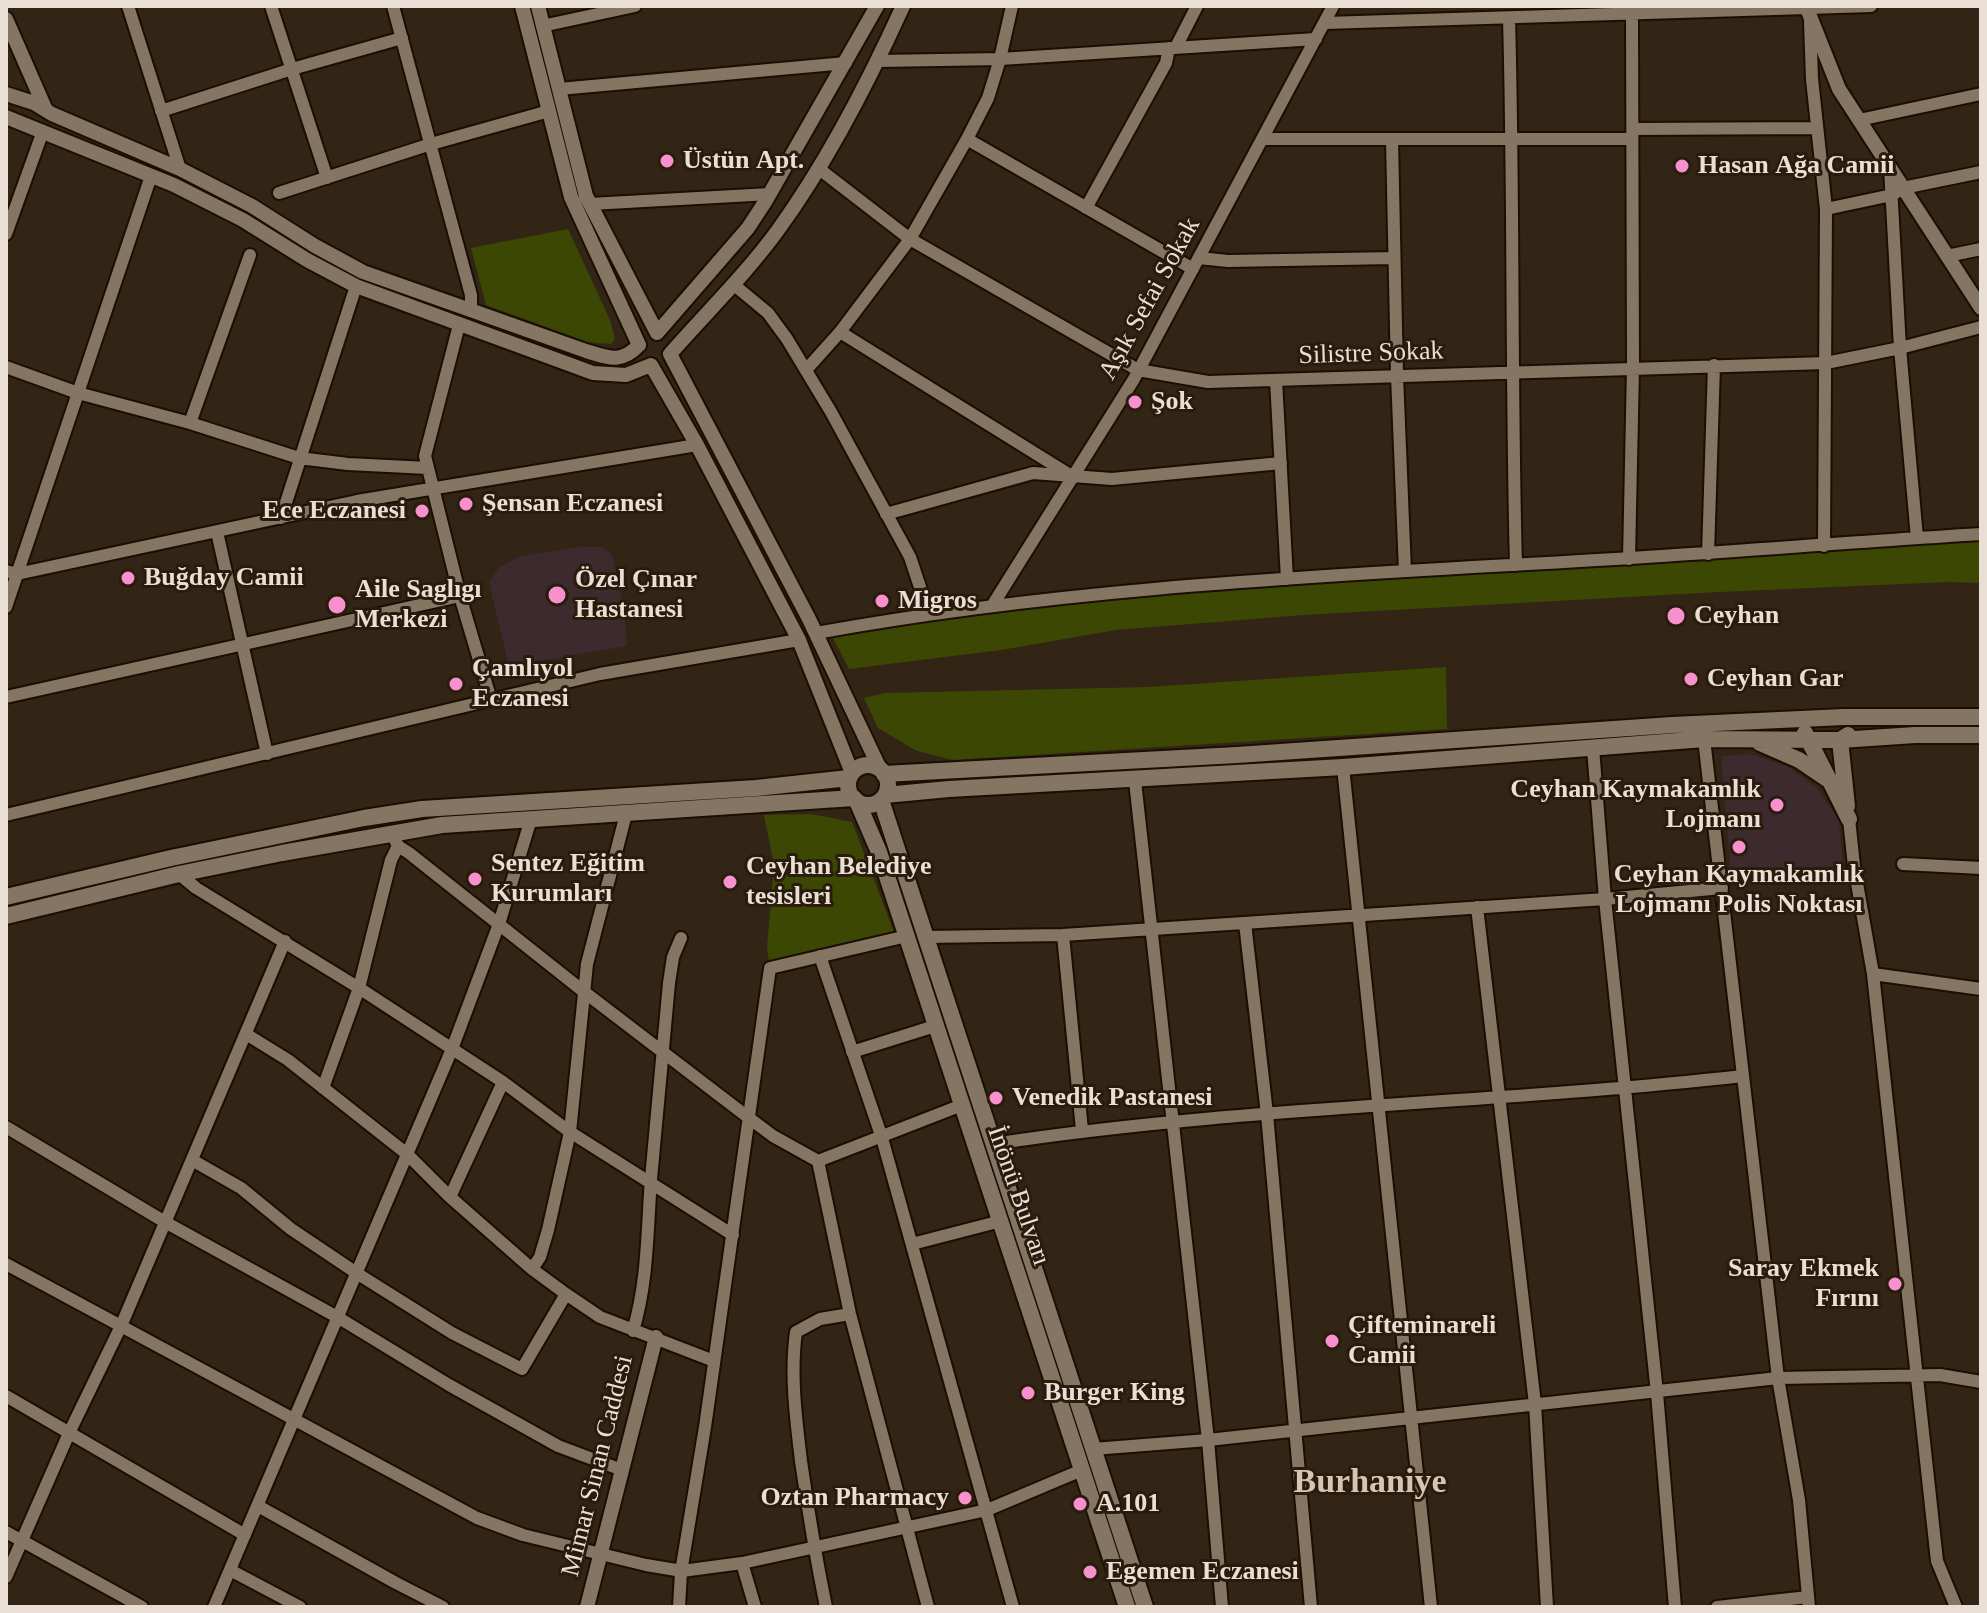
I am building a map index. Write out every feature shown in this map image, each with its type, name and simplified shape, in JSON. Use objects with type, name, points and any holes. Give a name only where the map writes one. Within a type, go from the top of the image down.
[{"type":"main road","points":[[1840,740],[1852,728],[1844,717]]},
{"type":"main road","points":[[6,897],[171,858],[422,809],[756,788],[851,776],[868,765],[882,771],[1237,755],[1813,718],[1981,717]]},
{"type":"main road","points":[[1813,718],[1805,732],[1849,819]]},
{"type":"main road","points":[[6,916],[179,874],[395,840],[442,825],[856,800],[870,804],[883,798],[949,789],[1135,781],[1704,739],[1840,740],[1981,735]]},
{"type":"main road","points":[[1840,740],[1849,819]]},
{"type":"main road","points":[[1755,741],[1799,760],[1830,781]]},
{"type":"main road","points":[[882,771],[888,784],[883,798]]},
{"type":"main road","points":[[851,776],[849,789],[856,800]]},
{"type":"main road","name":"İnönü Bulvarı","points":[[883,798],[925,937],[1145,1607]]},
{"type":"main road","name":"İnönü Bulvarı","points":[[856,800],[879,852],[1127,1607]]},
{"type":"street","points":[[128,6],[180,169]]},
{"type":"street","points":[[271,6],[327,178]]},
{"type":"street","points":[[393,6],[471,295],[471,311]]},
{"type":"street","points":[[522,6],[571,197],[639,345],[640,356],[651,365],[697,445],[799,640],[851,776]]},
{"type":"street","points":[[538,6],[581,180],[590,204],[657,333],[667,338],[670,354],[816,633],[882,771]]},
{"type":"street","points":[[542,26],[635,6]]},
{"type":"street","points":[[877,6],[748,228],[657,333],[644,337],[625,357],[602,356],[363,272],[252,206],[180,169],[7,91],[9,118],[174,185],[243,220],[356,286],[593,373],[626,375],[661,364],[778,230],[818,168],[878,61],[903,6]]},
{"type":"street","points":[[806,370],[840,332],[910,239],[967,139],[988,98],[1012,6]]},
{"type":"street","points":[[1086,208],[1197,6]]},
{"type":"street","name":"Aşık Sefai Sokak","points":[[992,606],[1138,370],[1333,6]]},
{"type":"street","points":[[1325,23],[1509,18],[1633,10],[1808,11],[1871,6]]},
{"type":"street","points":[[1629,559],[1633,368],[1633,10]]},
{"type":"street","points":[[1808,11],[1839,89],[1890,168],[1897,192],[1900,348],[1917,538]]},
{"type":"street","points":[[1808,11],[1826,209],[1824,546]]},
{"type":"street","points":[[1509,18],[1511,372],[1516,565]]},
{"type":"street","points":[[6,19],[46,110],[47,123],[6,234]]},
{"type":"street","points":[[161,111],[402,38]]},
{"type":"street","points":[[878,61],[1000,59],[1316,39]]},
{"type":"street","points":[[559,89],[846,63]]},
{"type":"street","points":[[1859,120],[1981,94]]},
{"type":"street","points":[[279,193],[431,144],[549,111]]},
{"type":"street","points":[[1263,139],[1512,139],[1817,128]]},
{"type":"street","points":[[967,139],[1086,208],[1196,264],[1394,258]]},
{"type":"street","points":[[1392,140],[1405,571]]},
{"type":"street","name":"Silistre Sokak","points":[[818,168],[910,239],[1138,370],[1208,382],[1826,363],[1981,327]]},
{"type":"street","points":[[1826,209],[1981,172]]},
{"type":"street","points":[[6,607],[12,573],[78,393],[151,176]]},
{"type":"street","points":[[1897,192],[1947,256],[1981,308]]},
{"type":"street","points":[[590,204],[770,194]]},
{"type":"street","points":[[1947,256],[1981,249]]},
{"type":"street","points":[[190,423],[250,255]]},
{"type":"street","points":[[733,284],[768,313],[806,370],[910,557],[929,614]]},
{"type":"street","points":[[281,518],[356,286]]},
{"type":"street","points":[[459,325],[425,456],[460,596],[491,700]]},
{"type":"street","points":[[840,332],[1073,477]]},
{"type":"street","points":[[1708,554],[1714,365]]},
{"type":"street","points":[[6,367],[78,393],[190,423],[299,458],[428,468]]},
{"type":"street","points":[[1276,380],[1287,579]]},
{"type":"street","points":[[12,573],[432,488],[697,445]]},
{"type":"street","points":[[886,514],[1033,473],[1128,478],[1281,463]]},
{"type":"street","points":[[217,532],[267,754]]},
{"type":"street","points":[[816,633],[992,606],[1287,579],[1981,534]]},
{"type":"street","points":[[6,697],[460,596]]},
{"type":"street","points":[[6,815],[600,674],[799,640]]},
{"type":"street","points":[[1704,739],[1778,1378],[1799,1500],[1809,1602],[1717,1607]]},
{"type":"street","points":[[1593,748],[1605,899],[1657,1393],[1675,1607]]},
{"type":"street","points":[[1343,767],[1431,1607]]},
{"type":"street","points":[[1135,781],[1208,1440],[1222,1607]]},
{"type":"street","points":[[532,1269],[540,1257],[548,1230],[570,1132],[587,964],[626,814]]},
{"type":"street","points":[[214,1607],[452,1049],[499,924],[531,819]]},
{"type":"street","points":[[1849,819],[1873,974],[1937,1561],[1956,1607]]},
{"type":"street","points":[[395,840],[663,1053],[773,1136],[818,1161],[962,1105]]},
{"type":"street","points":[[323,1088],[359,988],[395,840]]},
{"type":"street","points":[[1903,864],[1981,868]]},
{"type":"street","points":[[179,874],[196,888],[359,988],[503,1082],[570,1132],[733,1235]]},
{"type":"street","points":[[925,937],[1063,935],[1605,899],[1722,888]]},
{"type":"street","points":[[1477,907],[1535,1404],[1547,1607]]},
{"type":"street","points":[[1245,923],[1267,1114],[1311,1607]]},
{"type":"street","points":[[1063,935],[1082,1130]]},
{"type":"street","points":[[679,1607],[770,968],[907,936]]},
{"type":"street","points":[[633,1331],[642,1301],[669,983],[673,957],[681,938]]},
{"type":"street","points":[[6,1577],[70,1431],[121,1326],[285,941]]},
{"type":"street","points":[[820,956],[882,1138],[1013,1607]]},
{"type":"street","points":[[1873,974],[1981,989]]},
{"type":"street","points":[[852,1052],[935,1026]]},
{"type":"street","points":[[246,1034],[288,1060],[407,1154],[450,1197],[532,1269],[566,1294],[600,1317],[714,1361]]},
{"type":"street","points":[[993,1144],[1082,1130],[1380,1105],[1624,1090],[1743,1076]]},
{"type":"street","points":[[450,1197],[503,1082]]},
{"type":"street","points":[[6,1127],[165,1222],[339,1318],[404,1359],[558,1446],[622,1470]]},
{"type":"street","points":[[192,1160],[241,1188],[291,1229],[358,1274],[452,1333],[522,1369],[566,1294]]},
{"type":"street","points":[[818,1161],[850,1314],[928,1607]]},
{"type":"street","points":[[912,1244],[1001,1221]]},
{"type":"street","points":[[6,1264],[477,1518],[523,1535],[682,1571],[742,1563],[987,1510],[1082,1470]]},
{"type":"street","points":[[826,1607],[813,1548],[797,1423],[793,1352],[796,1332],[820,1319],[850,1314]]},
{"type":"street","name":"Mimar Sinan Caddesi","points":[[587,1607],[656,1337]]},
{"type":"street","points":[[1093,1449],[1208,1440],[1778,1378],[1940,1375],[1981,1382]]},
{"type":"street","points":[[6,1396],[245,1535]]},
{"type":"street","points":[[258,1506],[443,1607]]},
{"type":"street","points":[[6,1532],[142,1607]]},
{"type":"street","points":[[742,1563],[755,1607]]},
{"type":"street","points":[[230,1570],[300,1607]]},
{"type":"shaded area","name":"Özel Çınar Hastanesi","points":[[580,547],[602,547],[612,555],[624,608],[627,646],[509,666],[489,582],[500,567],[521,556]]},
{"type":"shaded area","name":"Ceyhan Kaymakamlık Lojmanı","points":[[1750,754],[1787,766],[1818,789],[1839,821],[1843,865],[1731,875],[1721,756]]},
{"type":"green space","points":[[568,229],[610,320],[615,339],[611,344],[587,342],[486,305],[471,248]]},
{"type":"green space","points":[[1981,534],[1981,583],[1719,592],[1303,615],[1116,630],[1001,650],[849,669],[832,636],[835,630],[1204,585]]},
{"type":"green space","points":[[1446,667],[1447,729],[953,760],[917,751],[878,728],[864,698],[885,693],[1149,687]]},
{"type":"green space","points":[[811,814],[852,822],[894,932],[866,945],[770,968],[767,947],[774,865],[764,815]]},
{"type":"green space","points":[[879,816],[1138,1607],[1135,1607],[876,818]]},
{"type":"place","name":"Üstün Apt.","points":[[667,161]]},
{"type":"place","name":"Hasan Ağa Camii","points":[[1682,166]]},
{"type":"place","name":"Şok","points":[[1135,402]]},
{"type":"place","name":"Şensan Eczanesi","points":[[466,504]]},
{"type":"place","name":"Ece Eczanesi","points":[[422,511]]},
{"type":"place","name":"Buğday Camii","points":[[128,578]]},
{"type":"place","name":"Özel Çınar Hastanesi","points":[[557,595]]},
{"type":"place","name":"Migros","points":[[882,601]]},
{"type":"place","name":"Aile Saglıgı Merkezi","points":[[337,605]]},
{"type":"place","name":"Ceyhan","points":[[1676,616]]},
{"type":"place","name":"Ceyhan Gar","points":[[1691,679]]},
{"type":"place","name":"Çamlıyol Eczanesi","points":[[456,684]]},
{"type":"place","name":"Ceyhan Kaymakamlık Lojmanı","points":[[1777,805]]},
{"type":"place","name":"Ceyhan Kaymakamlık Lojmanı Polis Noktası","points":[[1739,847]]},
{"type":"place","name":"Sentez Eğitim Kurumları","points":[[475,879]]},
{"type":"place","name":"Ceyhan Belediye tesisleri","points":[[730,882]]},
{"type":"place","name":"Venedik Pastanesi","points":[[996,1098]]},
{"type":"place","name":"Saray Ekmek Fırını","points":[[1895,1284]]},
{"type":"place","name":"Çifteminareli Camii","points":[[1332,1341]]},
{"type":"place","name":"Burger King","points":[[1028,1393]]},
{"type":"place","name":"Oztan Pharmacy","points":[[965,1498]]},
{"type":"place","name":"A.101","points":[[1080,1504]]},
{"type":"place","name":"Egemen Eczanesi","points":[[1090,1572]]},
{"type":"district","name":"Burhaniye","points":[[1370,1483]]}]
